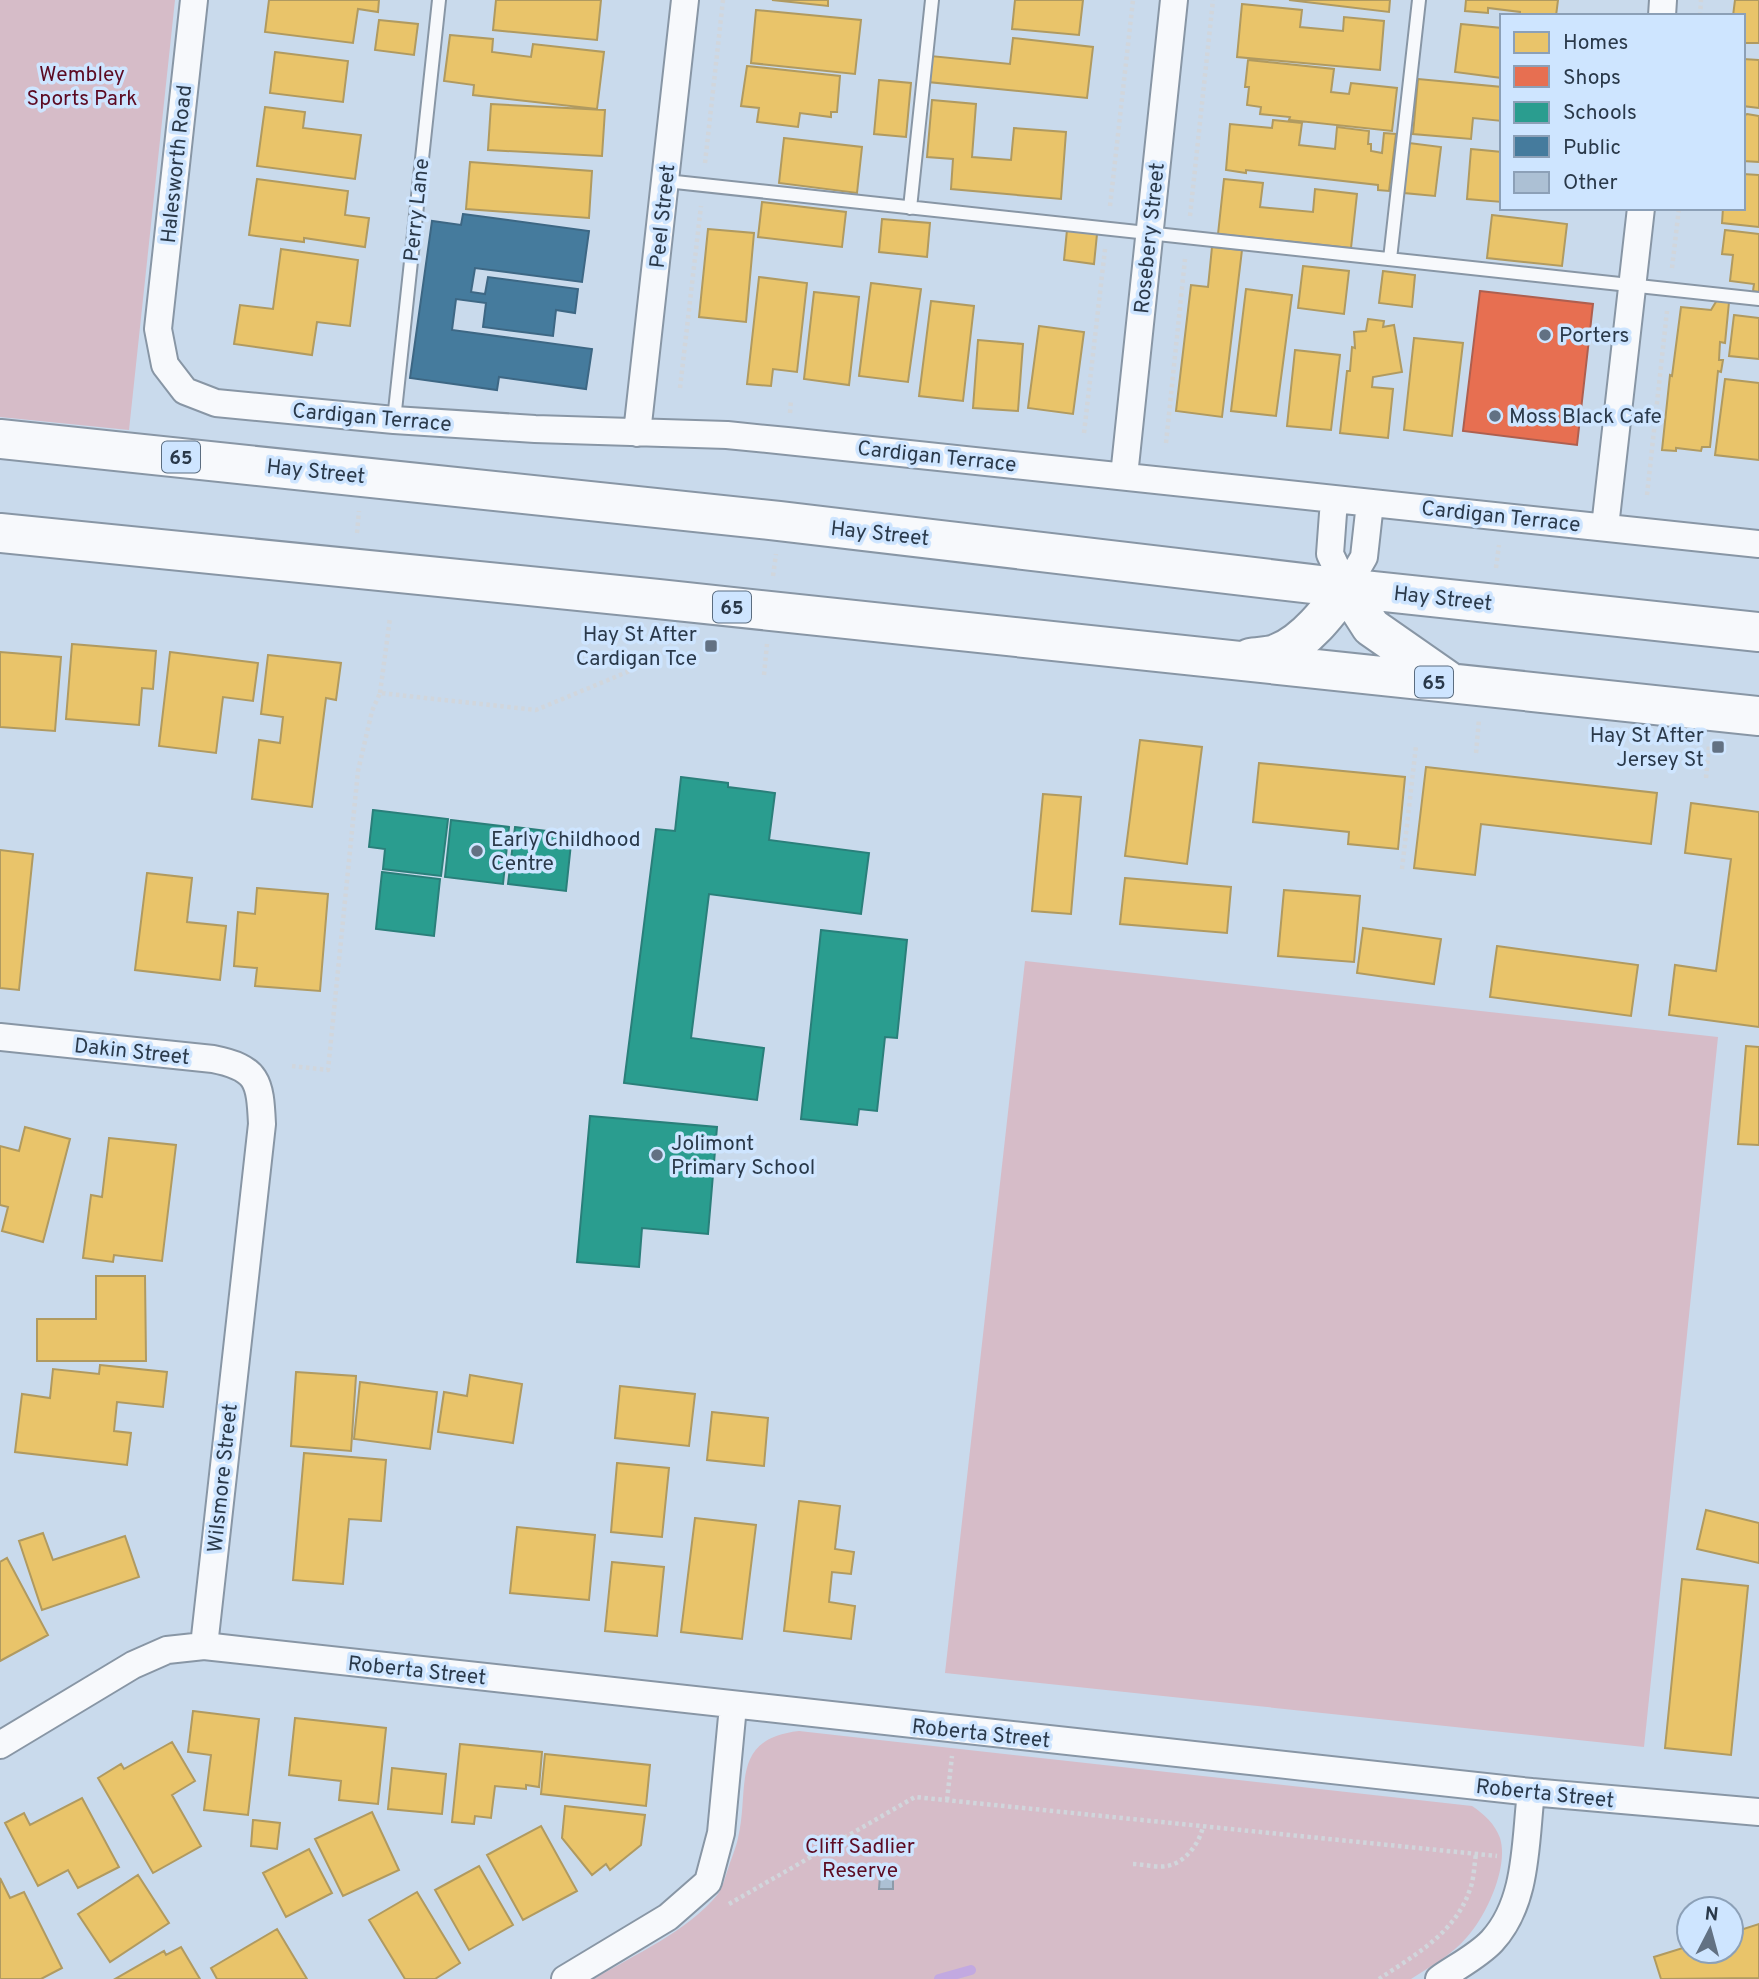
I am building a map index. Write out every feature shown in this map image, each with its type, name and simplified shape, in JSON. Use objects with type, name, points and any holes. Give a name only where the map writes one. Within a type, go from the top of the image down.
[{"type":"main road","name":"Hay Street","points":[[0,439],[765,520],[1346,588],[1759,632]]},
{"type":"main road","name":"65","points":[[0,534],[603,593],[1759,716]]},
{"type":"main road","points":[[1231,661],[1278,653],[1302,638],[1329,611],[1346,588],[1371,627],[1451,684]]},
{"type":"street","name":"Halesworth Road","points":[[158,328],[194,0]]},
{"type":"street","name":"Peel Street","points":[[637,433],[685,0]]},
{"type":"street","name":"Rosebery Street","points":[[1124,477],[1174,0]]},
{"type":"street","points":[[1605,527],[1641,210]]},
{"type":"street","name":"Cardigan Terrace","points":[[158,328],[165,365],[185,391],[216,403],[394,420],[787,440],[1759,544]]},
{"type":"street","points":[[1334,500],[1330,554],[1346,588]]},
{"type":"street","points":[[1346,588],[1364,557],[1370,503]]},
{"type":"street","name":"Dakin Street","points":[[0,1037],[213,1059],[244,1068],[256,1083]]},
{"type":"street","name":"Wilsmore Street","points":[[204,1646],[262,1124],[256,1083]]},
{"type":"street","points":[[0,1745],[133,1665],[167,1650],[204,1646]]},
{"type":"street","name":"Roberta Street","points":[[204,1646],[1531,1792],[1759,1812]]},
{"type":"street","points":[[565,1979],[668,1917],[708,1882],[721,1833],[733,1706]]},
{"type":"street","points":[[1439,1979],[1491,1942],[1515,1906],[1531,1792]]},
{"type":"lane","name":"Perry Lane","points":[[394,420],[439,0]]},
{"type":"lane","points":[[910,208],[932,0]]},
{"type":"lane","points":[[1390,259],[1419,0]]},
{"type":"lane","points":[[666,181],[1759,299]]},
{"type":"path","points":[[1647,495],[1679,210]]},
{"type":"path","points":[[356,540],[360,503]]},
{"type":"path","points":[[292,1066],[328,1070],[358,771],[372,711],[380,693],[390,618]]},
{"type":"path","points":[[380,693],[537,710],[644,665],[649,666]]},
{"type":"path","points":[[1706,778],[1710,741]]},
{"type":"path","points":[[1402,869],[1416,746]]},
{"type":"path","points":[[947,1800],[953,1748]]},
{"type":"path","points":[[729,1904],[915,1797],[1501,1856]]},
{"type":"path","points":[[1133,1864],[1166,1866],[1178,1861],[1198,1843],[1203,1826]]},
{"type":"path","points":[[1379,1979],[1432,1944],[1455,1917],[1469,1892],[1476,1854]]},
{"type":"green space","name":"Wembley Sports Park","points":[[0,0],[175,0],[129,430],[0,417]]},
{"type":"green space","points":[[1025,961],[1718,1037],[1644,1747],[945,1673]]},
{"type":"green space","name":"Cliff Sadlier Reserve","points":[[799,1731],[1472,1806],[1489,1820],[1500,1838],[1502,1850],[1499,1877],[1488,1904],[1467,1937],[1441,1960],[1411,1979],[594,1979],[676,1931],[718,1894],[737,1842],[744,1784],[752,1755],[762,1744],[777,1736]]},
{"type":"building: Homes","points":[[269,0],[379,0],[378,12],[358,9],[353,43],[265,32]]},
{"type":"building: Homes","points":[[496,0],[601,0],[597,40],[493,30]]},
{"type":"building: Homes","points":[[772,0],[828,0],[828,6]]},
{"type":"building: Homes","points":[[1015,0],[1083,0],[1079,35],[1012,29]]},
{"type":"building: Homes","points":[[1289,0],[1390,0],[1389,12]]},
{"type":"building: Homes","points":[[1466,0],[1558,0],[1556,14],[1520,14],[1488,8],[1488,13],[1465,11]]},
{"type":"building: Homes","points":[[1735,0],[1759,0],[1759,43],[1745,43],[1745,14],[1733,14]]},
{"type":"building: Homes","points":[[1242,4],[1302,10],[1300,27],[1343,31],[1344,17],[1384,21],[1380,70],[1237,57]]},
{"type":"building: Homes","points":[[756,10],[861,20],[855,74],[751,63]]},
{"type":"building: Homes","points":[[379,20],[418,24],[414,55],[375,50]]},
{"type":"building: Homes","points":[[1461,24],[1500,28],[1500,78],[1455,72]]},
{"type":"building: Homes","points":[[450,35],[493,39],[492,52],[531,57],[533,44],[604,52],[597,109],[473,95],[474,85],[444,81]]},
{"type":"building: Homes","points":[[1013,38],[1093,47],[1087,98],[928,82],[931,56],[1010,64]]},
{"type":"building: Homes","points":[[275,52],[348,61],[343,102],[270,93]]},
{"type":"building: Homes","points":[[1745,59],[1759,60],[1759,108],[1745,106]]},
{"type":"building: Homes","points":[[1248,60],[1334,69],[1331,92],[1349,94],[1351,83],[1397,88],[1392,131],[1289,120],[1290,117],[1260,114],[1261,107],[1247,105],[1249,87],[1245,87]]},
{"type":"building: Homes","points":[[747,66],[840,76],[837,112],[831,112],[831,117],[800,113],[798,127],[757,122],[759,108],[741,106]]},
{"type":"building: Homes","points":[[1418,79],[1500,87],[1500,121],[1473,118],[1471,139],[1413,134]]},
{"type":"building: Homes","points":[[879,80],[911,83],[906,137],[874,134]]},
{"type":"building: Homes","points":[[932,100],[976,104],[972,157],[1011,160],[1014,128],[1066,132],[1061,199],[951,189],[953,159],[927,157]]},
{"type":"building: Homes","points":[[491,104],[605,110],[602,156],[488,150]]},
{"type":"building: Homes","points":[[265,107],[305,112],[303,128],[361,135],[355,179],[257,166]]},
{"type":"building: Homes","points":[[1745,115],[1759,116],[1759,162],[1745,161]]},
{"type":"building: Homes","points":[[1273,120],[1302,123],[1299,145],[1335,149],[1337,127],[1369,131],[1368,144],[1371,144],[1371,151],[1382,153],[1384,133],[1396,134],[1389,191],[1378,190],[1378,185],[1226,170],[1230,124],[1272,128]]},
{"type":"building: Homes","points":[[784,138],[862,147],[857,193],[779,183]]},
{"type":"building: Homes","points":[[1409,143],[1441,147],[1435,196],[1404,193]]},
{"type":"building: Homes","points":[[1471,149],[1500,152],[1500,202],[1467,199]]},
{"type":"building: Homes","points":[[470,162],[592,171],[589,218],[466,209]]},
{"type":"building: Homes","points":[[1745,174],[1759,175],[1759,227],[1722,223],[1723,210],[1745,210]]},
{"type":"building: Homes","points":[[257,179],[348,191],[345,215],[369,218],[365,247],[304,238],[304,242],[249,235]]},
{"type":"building: Homes","points":[[1224,179],[1263,183],[1260,207],[1313,212],[1315,189],[1357,194],[1351,248],[1218,234]]},
{"type":"building: Homes","points":[[762,202],[846,212],[842,247],[758,237]]},
{"type":"building: Homes","points":[[1492,215],[1567,224],[1562,266],[1487,258]]},
{"type":"building: Homes","points":[[882,219],[930,223],[927,257],[879,252]]},
{"type":"building: Homes","points":[[708,229],[754,233],[746,322],[699,317]]},
{"type":"building: Homes","points":[[1067,230],[1097,234],[1094,264],[1064,260]]},
{"type":"building: Homes","points":[[1725,230],[1759,234],[1759,292],[1753,291],[1754,284],[1730,281],[1733,255],[1722,254]]},
{"type":"building: Homes","points":[[1212,247],[1242,250],[1222,417],[1176,411],[1191,285],[1208,287]]},
{"type":"building: Homes","points":[[281,249],[358,260],[350,326],[317,322],[312,355],[234,344],[240,305],[273,309]]},
{"type":"building: Homes","points":[[1303,266],[1349,271],[1344,314],[1298,308]]},
{"type":"building: Homes","points":[[1383,271],[1415,275],[1412,307],[1379,303]]},
{"type":"building: Homes","points":[[759,277],[807,283],[797,372],[773,369],[771,386],[747,384]]},
{"type":"building: Homes","points":[[871,283],[921,289],[908,382],[859,376]]},
{"type":"building: Homes","points":[[1246,289],[1292,295],[1276,416],[1231,411]]},
{"type":"building: Homes","points":[[814,292],[859,297],[849,385],[804,379]]},
{"type":"building: Homes","points":[[1717,300],[1729,302],[1725,343],[1720,342],[1719,360],[1723,360],[1721,372],[1718,371],[1710,447],[1702,447],[1701,451],[1676,448],[1676,451],[1662,450],[1681,307],[1711,310]]},
{"type":"building: Homes","points":[[931,301],[974,306],[963,401],[919,396]]},
{"type":"building: Homes","points":[[1734,315],[1759,318],[1759,359],[1729,356]]},
{"type":"building: Homes","points":[[1368,319],[1384,321],[1383,327],[1394,325],[1402,372],[1373,377],[1372,387],[1393,389],[1388,438],[1340,433],[1347,371],[1350,371],[1352,347],[1355,348],[1354,332],[1366,331]]},
{"type":"building: Homes","points":[[1039,326],[1084,332],[1073,414],[1028,408]]},
{"type":"building: Homes","points":[[1414,338],[1463,343],[1452,436],[1404,430]]},
{"type":"building: Homes","points":[[978,340],[1023,344],[1018,411],[973,408]]},
{"type":"building: Homes","points":[[1295,350],[1340,355],[1331,430],[1287,426]]},
{"type":"building: Homes","points":[[1725,379],[1759,383],[1759,460],[1715,455]]},
{"type":"building: Homes","points":[[72,644],[156,651],[153,689],[142,688],[139,725],[66,719]]},
{"type":"building: Homes","points":[[0,652],[61,657],[55,731],[0,727]]},
{"type":"building: Homes","points":[[170,652],[258,663],[253,701],[223,697],[216,753],[159,746]]},
{"type":"building: Homes","points":[[268,655],[341,663],[336,700],[326,698],[312,807],[252,799],[259,740],[280,743],[283,717],[261,714]]},
{"type":"building: Homes","points":[[1140,740],[1202,747],[1187,864],[1125,856]]},
{"type":"building: Homes","points":[[1259,763],[1405,777],[1398,849],[1348,844],[1349,832],[1253,822]]},
{"type":"building: Homes","points":[[1426,767],[1657,793],[1651,844],[1481,824],[1475,875],[1414,868]]},
{"type":"building: Homes","points":[[1043,794],[1081,797],[1071,914],[1032,911]]},
{"type":"building: Homes","points":[[1691,803],[1759,812],[1759,1027],[1669,1015],[1675,965],[1716,971],[1731,859],[1685,853]]},
{"type":"building: Homes","points":[[0,850],[33,854],[19,990],[0,988]]},
{"type":"building: Homes","points":[[147,873],[192,878],[187,922],[226,926],[220,980],[135,970]]},
{"type":"building: Homes","points":[[1125,878],[1231,887],[1227,933],[1120,924]]},
{"type":"building: Homes","points":[[257,888],[328,894],[320,991],[255,986],[257,968],[234,966],[238,912],[255,914]]},
{"type":"building: Homes","points":[[1284,890],[1360,896],[1354,962],[1278,956]]},
{"type":"building: Homes","points":[[1363,928],[1441,939],[1434,984],[1357,973]]},
{"type":"building: Homes","points":[[1497,946],[1638,965],[1631,1016],[1490,997]]},
{"type":"building: Homes","points":[[1746,1046],[1759,1047],[1759,1145],[1738,1144]]},
{"type":"building: Homes","points":[[25,1127],[70,1139],[43,1242],[2,1231],[8,1207],[0,1205],[0,1146],[19,1151]]},
{"type":"building: Homes","points":[[109,1138],[176,1145],[162,1261],[114,1255],[113,1262],[83,1258],[91,1195],[102,1197]]},
{"type":"building: Homes","points":[[96,1276],[145,1276],[146,1361],[37,1361],[37,1319],[96,1319]]},
{"type":"building: Homes","points":[[100,1365],[167,1372],[163,1407],[117,1402],[114,1431],[131,1433],[127,1465],[15,1452],[22,1394],[50,1398],[53,1369],[99,1374]]},
{"type":"building: Homes","points":[[296,1372],[356,1376],[351,1451],[291,1446]]},
{"type":"building: Homes","points":[[470,1375],[522,1384],[513,1443],[438,1432],[444,1392],[467,1396]]},
{"type":"building: Homes","points":[[360,1382],[437,1392],[430,1449],[354,1439]]},
{"type":"building: Homes","points":[[620,1386],[695,1394],[689,1446],[615,1438]]},
{"type":"building: Homes","points":[[712,1412],[768,1418],[764,1466],[707,1460]]},
{"type":"building: Homes","points":[[304,1453],[386,1460],[381,1521],[349,1519],[343,1584],[293,1580]]},
{"type":"building: Homes","points":[[617,1463],[669,1468],[662,1537],[611,1532]]},
{"type":"building: Homes","points":[[799,1501],[840,1506],[835,1549],[854,1552],[851,1574],[832,1572],[829,1602],[855,1606],[851,1639],[784,1631]]},
{"type":"building: Homes","points":[[1706,1510],[1759,1523],[1759,1563],[1697,1549]]},
{"type":"building: Homes","points":[[695,1518],[756,1525],[742,1639],[681,1632]]},
{"type":"building: Homes","points":[[517,1527],[595,1535],[589,1600],[510,1593]]},
{"type":"building: Homes","points":[[43,1533],[53,1560],[125,1536],[139,1577],[42,1610],[19,1541]]},
{"type":"building: Homes","points":[[7,1558],[48,1635],[0,1661],[0,1562]]},
{"type":"building: Homes","points":[[612,1562],[664,1567],[657,1636],[605,1631]]},
{"type":"building: Homes","points":[[1682,1579],[1748,1586],[1731,1755],[1665,1748]]},
{"type":"building: Homes","points":[[193,1711],[259,1719],[248,1815],[204,1810],[211,1755],[188,1752]]},
{"type":"building: Homes","points":[[295,1718],[386,1728],[378,1804],[339,1800],[341,1781],[289,1775]]},
{"type":"building: Homes","points":[[172,1742],[195,1781],[172,1795],[201,1846],[153,1873],[98,1778],[121,1764],[124,1769]]},
{"type":"building: Homes","points":[[460,1744],[542,1752],[539,1787],[526,1785],[526,1789],[495,1786],[491,1818],[475,1816],[474,1824],[452,1822]]},
{"type":"building: Homes","points":[[545,1754],[650,1765],[646,1806],[541,1794]]},
{"type":"building: Homes","points":[[392,1768],[446,1774],[442,1814],[388,1809]]},
{"type":"building: Homes","points":[[82,1798],[119,1867],[78,1888],[68,1870],[38,1886],[5,1823],[24,1813],[30,1825]]},
{"type":"building: Homes","points":[[565,1806],[645,1815],[641,1845],[610,1870],[606,1864],[592,1875],[562,1838]]},
{"type":"building: Homes","points":[[372,1812],[399,1870],[343,1896],[315,1839]]},
{"type":"building: Homes","points":[[253,1820],[280,1823],[277,1849],[251,1846]]},
{"type":"building: Homes","points":[[541,1826],[577,1891],[523,1920],[487,1855]]},
{"type":"building: Homes","points":[[309,1849],[332,1893],[286,1917],[263,1873]]},
{"type":"building: Homes","points":[[479,1866],[513,1925],[469,1950],[435,1890]]},
{"type":"building: Homes","points":[[138,1875],[169,1923],[110,1962],[78,1914]]},
{"type":"building: Homes","points":[[0,1878],[10,1898],[24,1892],[62,1968],[41,1979],[0,1979]]},
{"type":"building: Homes","points":[[417,1892],[460,1963],[435,1979],[405,1979],[369,1920]]},
{"type":"building: Homes","points":[[1759,1924],[1759,1978],[1661,1979],[1654,1957],[1675,1950],[1675,1965],[1745,1965],[1745,1928]]},
{"type":"building: Homes","points":[[277,1929],[307,1979],[217,1979],[211,1968]]},
{"type":"building: Homes","points":[[181,1947],[200,1979],[115,1979],[164,1951],[166,1955]]},
{"type":"building: Shops","points":[[1480,291],[1593,304],[1577,445],[1463,431]]},
{"type":"building: Schools","points":[[681,777],[775,793],[769,840],[869,853],[861,914],[709,894],[691,1038],[764,1048],[757,1100],[624,1083],[656,829],[675,831]]},
{"type":"building: Schools","points":[[373,810],[448,819],[441,876],[383,869],[385,849],[369,847]]},
{"type":"building: Schools","points":[[451,820],[509,827],[503,884],[445,877]]},
{"type":"building: Schools","points":[[515,827],[572,834],[566,891],[508,884]]},
{"type":"building: Schools","points":[[382,872],[440,879],[434,936],[376,929]]},
{"type":"building: Schools","points":[[821,930],[907,940],[897,1038],[885,1037],[877,1111],[859,1109],[857,1125],[801,1119]]},
{"type":"building: Schools","points":[[590,1116],[717,1127],[708,1234],[642,1228],[639,1267],[577,1262]]},
{"type":"building: Public","points":[[463,214],[589,231],[582,282],[475,268],[471,292],[485,294],[488,277],[578,289],[575,313],[556,310],[553,336],[483,327],[486,303],[456,299],[452,330],[592,349],[586,389],[499,377],[497,390],[410,378],[432,221],[461,225]]},
{"type":"building: Other","points":[[880,1876],[893,1876],[893,1889],[879,1889]]},
{"type":"waterway","points":[[939,1979],[971,1970]]},
{"type":"place","name":"Porters","points":[[1545,335]]},
{"type":"place","name":"Moss Black Cafe","points":[[1495,416]]},
{"type":"place","name":"Hay St After Cardigan Tce","points":[[711,646]]},
{"type":"place","name":"Hay St After Jersey St","points":[[1718,747]]},
{"type":"place","name":"Early Childhood Centre","points":[[477,851]]},
{"type":"place","name":"Jolimont Primary School","points":[[657,1155]]}]
